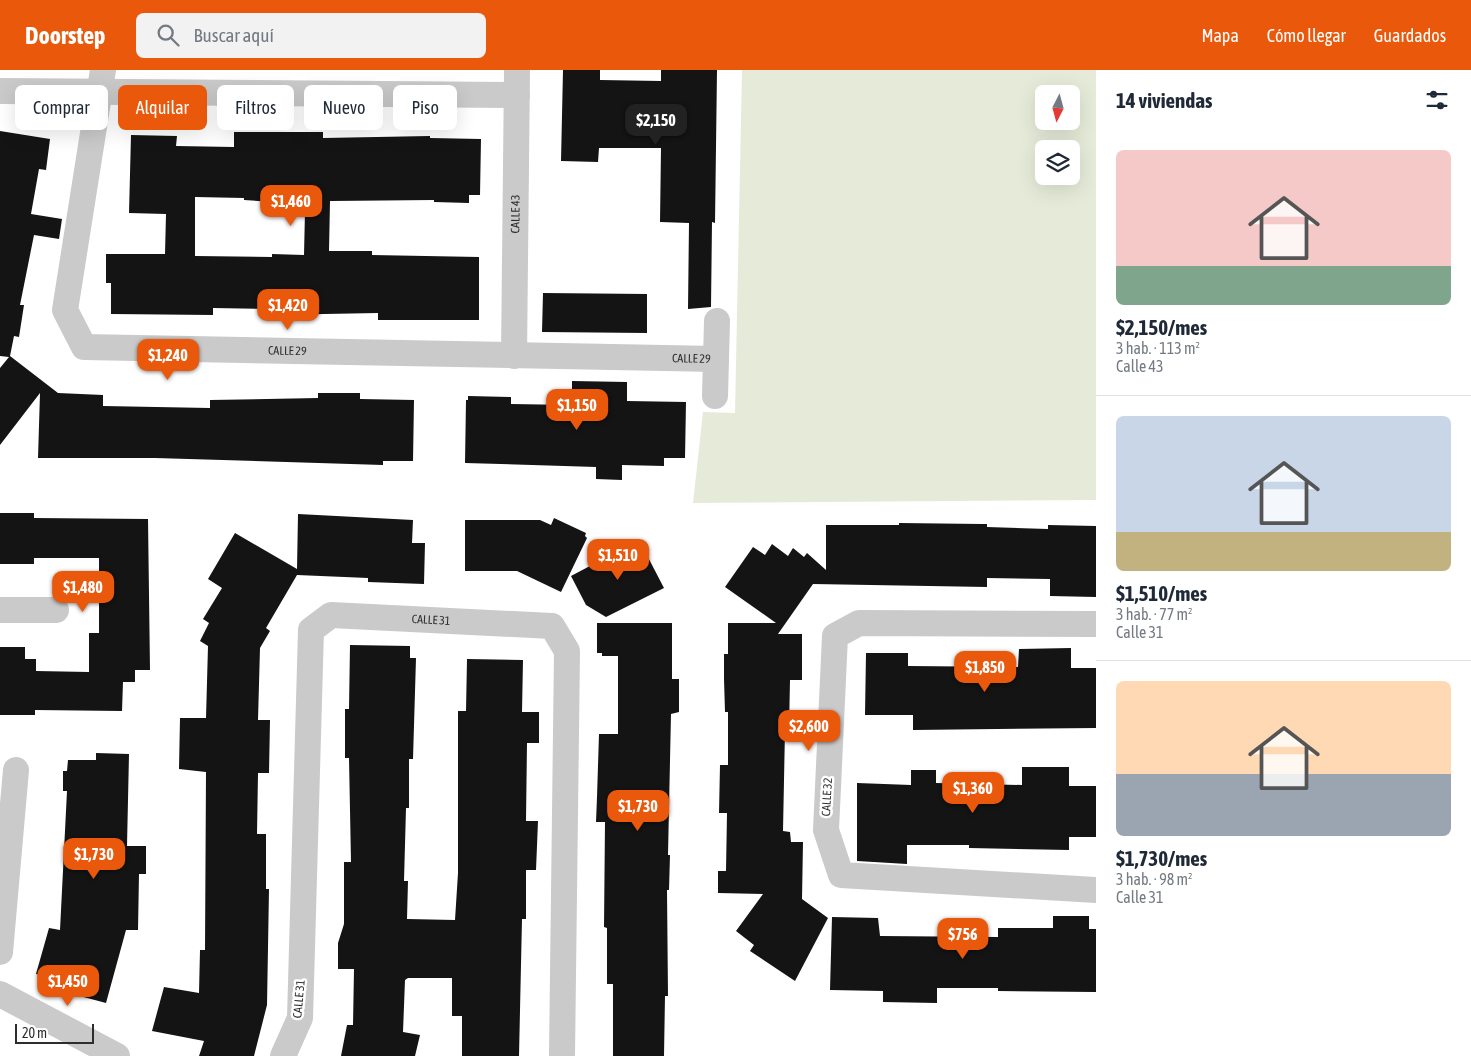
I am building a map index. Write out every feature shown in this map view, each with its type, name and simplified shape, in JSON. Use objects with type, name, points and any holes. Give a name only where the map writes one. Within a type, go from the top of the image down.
[{"type":"street","points":[[0,91],[101,81],[517,82]]},
{"type":"street","name":"CALLE 29","points":[[101,81],[65,310],[84,347],[716,359],[715,396]]},
{"type":"street","name":"CALLE 43","points":[[514,356],[517,82]]},
{"type":"street","points":[[716,359],[717,321]]},
{"type":"street","points":[[0,610],[56,610]]},
{"type":"street","name":"CALLE 31","points":[[283,1056],[300,1018],[311,630],[331,616],[552,626],[567,651],[562,1056]]},
{"type":"street","name":"CALLE 32","points":[[1096,624],[859,623],[835,636],[826,830],[841,875],[1096,890]]},
{"type":"street","points":[[0,952],[16,770]]},
{"type":"street","points":[[0,994],[118,1056]]},
{"type":"green space","points":[[742,70],[1096,70],[1096,500],[693,503],[703,412],[735,413]]},
{"type":"building","points":[[563,70],[600,70],[600,80],[661,81],[661,70],[717,70],[715,223],[712,222],[711,307],[688,309],[689,223],[660,222],[661,148],[599,148],[598,162],[561,161]]},
{"type":"building","points":[[0,131],[50,139],[46,170],[39,169],[31,214],[62,219],[59,239],[34,235],[20,305],[24,305],[19,337],[14,336],[10,356],[58,393],[103,395],[103,406],[210,408],[210,400],[318,398],[318,393],[360,393],[360,399],[414,400],[413,461],[383,461],[383,465],[155,458],[38,458],[40,393],[0,445],[0,368],[9,357],[0,356]]},
{"type":"building","points":[[234,132],[323,132],[323,138],[430,136],[430,138],[481,139],[480,195],[469,195],[469,203],[434,202],[434,200],[330,201],[329,251],[372,251],[372,255],[479,257],[479,320],[378,320],[378,313],[271,315],[271,309],[213,308],[213,315],[111,314],[111,283],[106,283],[106,254],[165,254],[166,214],[129,213],[131,135],[177,136],[176,146],[234,147]],"holes":[[[195,197],[244,198],[244,200],[292,203],[292,211],[305,211],[304,255],[272,254],[272,257],[195,256]]]},
{"type":"building","points":[[543,293],[647,294],[647,333],[542,332]]},
{"type":"building","points":[[572,381],[627,382],[627,401],[686,402],[685,458],[664,458],[664,466],[622,465],[622,480],[596,479],[596,467],[465,463],[466,400],[468,400],[468,396],[511,397],[511,404],[572,405]]},
{"type":"building","points":[[0,513],[34,513],[34,518],[148,519],[150,670],[135,670],[135,682],[123,682],[122,711],[35,710],[35,715],[0,715],[0,647],[25,647],[25,659],[36,659],[36,671],[89,672],[89,633],[99,633],[99,558],[34,558],[34,564],[0,564]]},
{"type":"building","points":[[298,514],[413,520],[412,543],[425,543],[424,584],[368,582],[368,578],[297,575],[266,628],[270,631],[260,648],[258,720],[270,720],[269,773],[258,773],[257,834],[266,834],[266,889],[269,889],[267,1005],[254,1056],[199,1056],[204,1041],[152,1031],[164,987],[199,993],[200,950],[205,950],[206,772],[179,769],[180,718],[206,718],[208,646],[200,641],[209,623],[203,619],[222,588],[208,579],[235,533],[297,569]]},
{"type":"building","points":[[554,518],[586,533],[585,536],[587,538],[561,592],[517,571],[465,571],[465,520],[540,520],[551,525]]},
{"type":"building","points":[[899,523],[987,524],[987,527],[1048,529],[1048,525],[1096,526],[1096,597],[1050,596],[1050,579],[987,578],[987,587],[813,584],[778,634],[802,634],[802,680],[790,680],[789,730],[785,730],[783,831],[790,832],[791,842],[803,842],[802,899],[828,918],[795,981],[750,951],[754,945],[736,931],[763,894],[718,893],[718,871],[726,871],[727,813],[719,813],[720,765],[728,765],[728,712],[725,712],[724,654],[728,654],[728,623],[776,623],[725,587],[753,547],[765,555],[772,544],[788,556],[793,548],[804,557],[807,553],[826,570],[826,525],[899,525]]},
{"type":"building","points":[[639,540],[664,588],[606,617],[586,605],[571,576]]},
{"type":"building","points":[[597,623],[672,623],[672,679],[679,679],[679,712],[671,714],[668,855],[670,855],[669,890],[667,890],[668,996],[665,996],[664,1056],[613,1056],[613,984],[607,984],[607,928],[604,927],[605,822],[596,822],[599,734],[618,734],[618,656],[602,656],[602,653],[597,653]]},
{"type":"building","points":[[350,645],[410,646],[410,658],[416,658],[413,759],[409,759],[409,808],[406,808],[404,881],[408,881],[407,919],[455,920],[458,873],[458,711],[466,711],[467,659],[523,660],[522,712],[539,712],[539,743],[527,743],[526,821],[538,821],[536,870],[526,870],[526,919],[522,919],[519,1056],[462,1056],[462,1016],[452,1016],[452,978],[408,978],[405,980],[403,1032],[420,1035],[415,1056],[341,1056],[347,1025],[353,1025],[354,969],[338,969],[338,943],[344,924],[344,862],[351,862],[349,758],[345,758],[345,709],[349,709]]},
{"type":"building","points":[[1071,648],[1071,668],[1096,668],[1096,728],[913,730],[913,715],[865,715],[866,653],[908,653],[908,666],[1018,667],[1019,649]]},
{"type":"building","points":[[96,753],[129,754],[127,846],[146,846],[146,874],[139,874],[138,930],[126,930],[106,1003],[46,987],[49,977],[36,974],[49,928],[60,930],[67,791],[63,791],[63,771],[67,771],[68,760],[96,760]]},
{"type":"building","points":[[1022,767],[1069,767],[1069,786],[1096,786],[1096,837],[1069,837],[1069,850],[969,848],[969,845],[907,845],[907,864],[857,861],[857,783],[911,785],[911,770],[936,770],[936,783],[1022,785]]},
{"type":"building","points":[[1053,916],[1089,916],[1089,929],[1096,929],[1096,992],[998,991],[998,988],[937,988],[937,1003],[883,1002],[883,991],[830,990],[832,917],[878,918],[880,936],[998,937],[998,928],[1053,928]]}]
